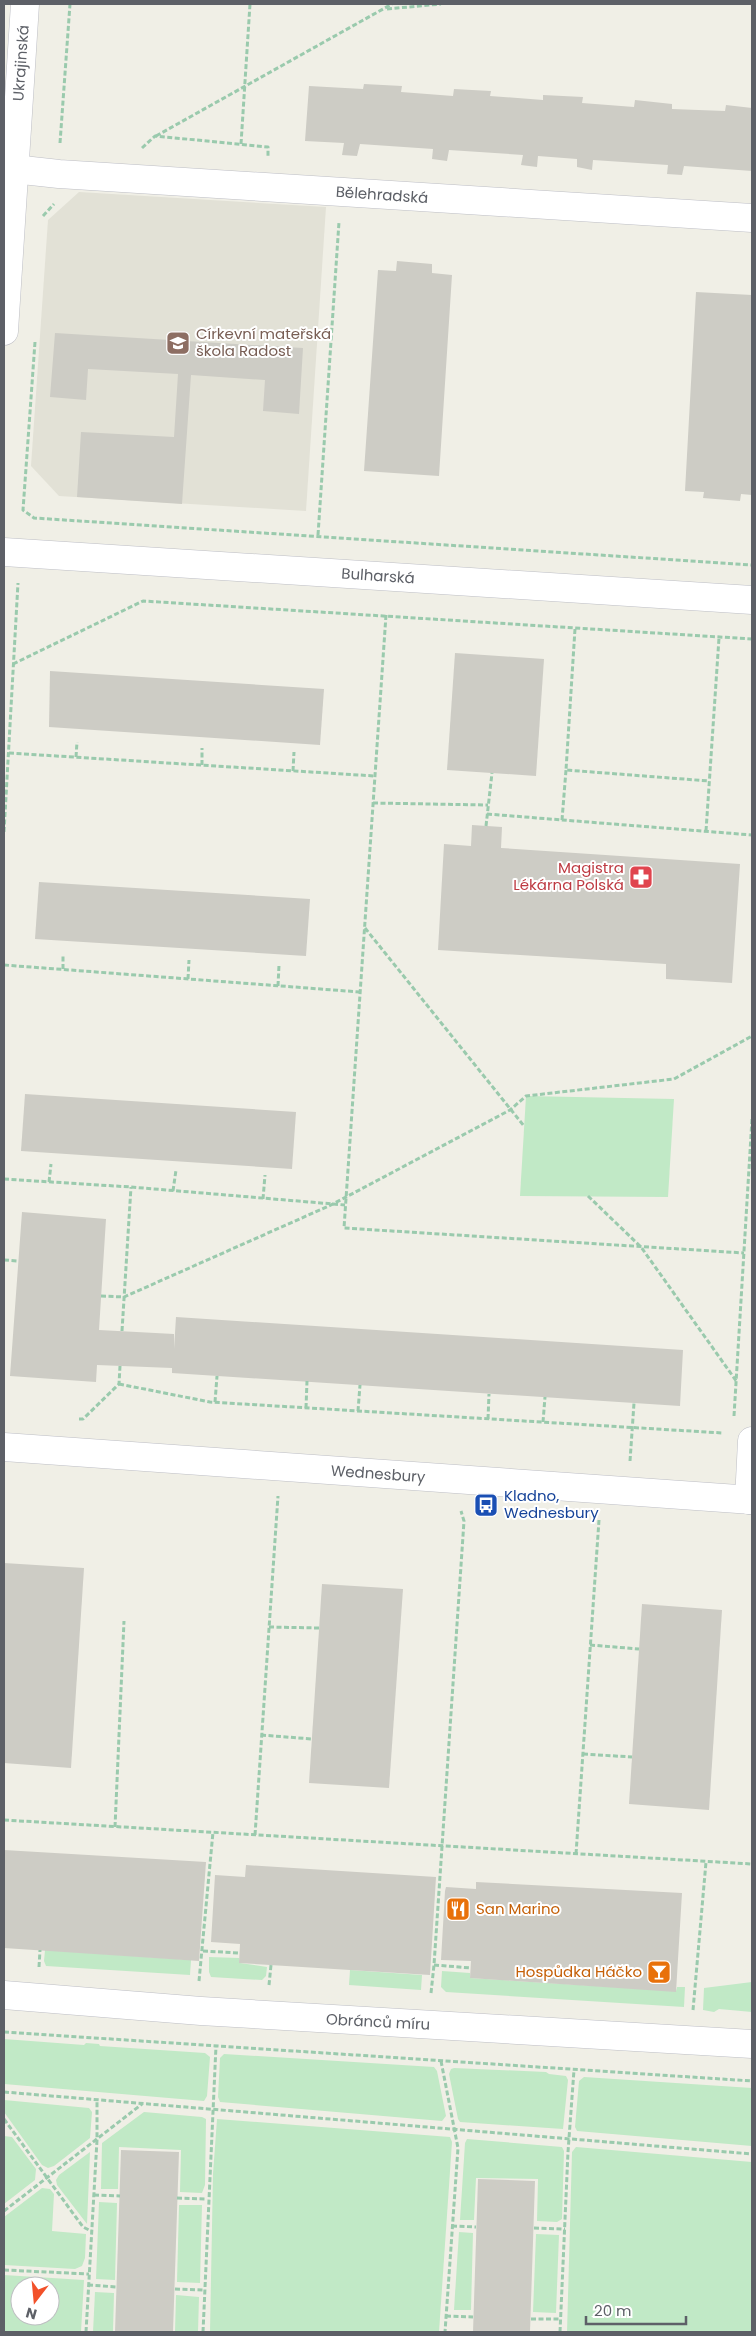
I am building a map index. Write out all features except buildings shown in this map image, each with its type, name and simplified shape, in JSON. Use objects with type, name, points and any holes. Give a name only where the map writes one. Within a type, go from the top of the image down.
[{"type":"street","name":"Ukrajinská","points":[[4,331],[8,169],[25,4]]},
{"type":"street","name":"Bělehradská","points":[[8,169],[752,218]]},
{"type":"street","name":"Bulharská","points":[[4,552],[752,600]]},
{"type":"street","points":[[743,1432],[750,1500]]},
{"type":"street","name":"Wednesbury","points":[[4,1447],[750,1500]]},
{"type":"street","name":"Obránců míru","points":[[4,1995],[201,2011],[752,2044]]},
{"type":"path","points":[[60,147],[70,4]]},
{"type":"path","points":[[155,136],[241,144],[250,4]]},
{"type":"path","points":[[141,149],[155,136],[392,4]]},
{"type":"path","points":[[385,9],[441,4]]},
{"type":"path","points":[[43,221],[43,216],[59,199]]},
{"type":"path","points":[[318,535],[339,217]]},
{"type":"path","points":[[35,334],[23,510],[34,518],[318,535],[752,565]]},
{"type":"path","points":[[4,832],[19,575]]},
{"type":"path","points":[[13,664],[143,601],[752,639]]},
{"type":"path","points":[[386,615],[344,1228],[744,1253]]},
{"type":"path","points":[[562,820],[575,629]]},
{"type":"path","points":[[706,831],[719,638]]},
{"type":"path","points":[[76,757],[77,742]]},
{"type":"path","points":[[202,748],[202,765]]},
{"type":"path","points":[[293,771],[294,752]]},
{"type":"path","points":[[9,753],[375,776]]},
{"type":"path","points":[[566,770],[709,781]]},
{"type":"path","points":[[486,826],[492,774]]},
{"type":"path","points":[[373,802],[488,805]]},
{"type":"path","points":[[488,814],[752,835]]},
{"type":"path","points":[[364,928],[524,1126]]},
{"type":"path","points":[[63,954],[63,969]]},
{"type":"path","points":[[188,979],[189,960]]},
{"type":"path","points":[[4,965],[360,992]]},
{"type":"path","points":[[278,986],[279,965]]},
{"type":"path","points":[[101,1296],[124,1297],[331,1204],[510,1110],[526,1096],[674,1079],[752,1036]]},
{"type":"path","points":[[743,1432],[736,1382],[752,1119]]},
{"type":"path","points":[[49,1182],[51,1164]]},
{"type":"path","points":[[173,1191],[176,1170]]},
{"type":"path","points":[[263,1199],[265,1175]]},
{"type":"path","points":[[4,1179],[131,1187],[345,1206]]},
{"type":"path","points":[[122,1331],[131,1187]]},
{"type":"path","points":[[588,1196],[641,1247],[736,1382]]},
{"type":"path","points":[[4,1260],[18,1261]]},
{"type":"path","points":[[73,1418],[83,1419],[119,1384],[120,1366]]},
{"type":"path","points":[[215,1402],[217,1376]]},
{"type":"path","points":[[306,1408],[307,1382]]},
{"type":"path","points":[[119,1384],[215,1402],[724,1433]]},
{"type":"path","points":[[358,1411],[360,1385]]},
{"type":"path","points":[[488,1419],[489,1394]]},
{"type":"path","points":[[543,1422],[545,1398]]},
{"type":"path","points":[[628,1491],[634,1403]]},
{"type":"path","points":[[255,1835],[279,1488]]},
{"type":"path","points":[[430,1996],[434,1965],[464,1521],[460,1508]]},
{"type":"path","points":[[576,1854],[599,1511]]},
{"type":"path","points":[[115,1827],[124,1621]]},
{"type":"path","points":[[269,1627],[320,1628]]},
{"type":"path","points":[[590,1645],[639,1649]]},
{"type":"path","points":[[261,1735],[312,1739]]},
{"type":"path","points":[[583,1754],[632,1757]]},
{"type":"path","points":[[4,1820],[752,1864]]},
{"type":"path","points":[[199,1981],[213,1832]]},
{"type":"path","points":[[693,2013],[706,1862]]},
{"type":"path","points":[[38,1971],[40,1950]]},
{"type":"path","points":[[203,1951],[239,1953]]},
{"type":"path","points":[[269,1986],[271,1965]]},
{"type":"path","points":[[434,1965],[471,1968]]},
{"type":"path","points":[[4,2032],[752,2081]]},
{"type":"path","points":[[203,2332],[207,2199],[216,2046]]},
{"type":"path","points":[[440,2061],[458,2148],[445,2332]]},
{"type":"path","points":[[560,2332],[574,2070]]},
{"type":"path","points":[[4,2092],[752,2154]]},
{"type":"path","points":[[86,2332],[97,2140],[97,2100]]},
{"type":"path","points":[[4,2211],[142,2104]]},
{"type":"path","points":[[4,2119],[83,2227],[91,2231]]},
{"type":"path","points":[[94,2195],[120,2196]]},
{"type":"path","points":[[178,2198],[207,2199]]},
{"type":"path","points":[[452,2226],[476,2226]]},
{"type":"path","points":[[534,2228],[565,2229]]},
{"type":"path","points":[[4,2270],[89,2274]]},
{"type":"path","points":[[88,2285],[117,2287]]},
{"type":"path","points":[[175,2288],[205,2290]]},
{"type":"path","points":[[446,2316],[473,2317]]},
{"type":"path","points":[[531,2319],[561,2319]]},
{"type":"shaded area","name":"Církevní mateřská škola Radost","points":[[79,192],[326,207],[306,511],[59,496],[31,466],[48,220]]},
{"type":"green space","points":[[526,1096],[674,1099],[668,1197],[520,1196]]},
{"type":"green space","points":[[45,1950],[191,1960],[190,1975],[46,1966],[44,1961]]},
{"type":"green space","points":[[209,1957],[239,1958],[240,1963],[267,1967],[266,1976],[262,1980],[211,1977]]},
{"type":"green space","points":[[350,1970],[422,1975],[421,1990],[349,1985]]},
{"type":"green space","points":[[442,1971],[470,1973],[470,1978],[676,1991],[677,1987],[685,1987],[684,2007],[446,1992],[441,1987]]},
{"type":"green space","points":[[752,1982],[752,2012],[719,2009],[714,2012],[703,2010],[704,1988]]},
{"type":"green space","points":[[4,2039],[84,2045],[86,2043],[99,2044],[100,2046],[205,2053],[210,2057],[207,2096],[204,2101],[4,2084]]},
{"type":"green space","points":[[224,2054],[434,2067],[437,2071],[446,2116],[442,2121],[220,2102],[218,2097],[220,2058]]},
{"type":"green space","points":[[451,2069],[546,2072],[566,2076],[568,2080],[563,2129],[460,2122],[449,2074]]},
{"type":"green space","points":[[584,2077],[752,2088],[752,2146],[577,2131],[575,2127],[579,2081]]},
{"type":"green space","points":[[4,2100],[89,2108],[92,2112],[90,2138],[54,2166],[48,2168],[42,2165],[4,2112]]},
{"type":"green space","points":[[144,2112],[202,2117],[206,2119],[205,2185],[202,2193],[180,2192],[181,2150],[119,2147],[118,2189],[101,2189],[102,2143]]},
{"type":"green space","points":[[217,2119],[450,2137],[452,2142],[439,2332],[210,2332],[213,2174]]},
{"type":"green space","points":[[4,2136],[12,2137],[36,2169],[35,2180],[4,2204]]},
{"type":"green space","points":[[467,2139],[562,2147],[564,2151],[562,2219],[557,2222],[537,2221],[538,2179],[476,2178],[474,2220],[460,2220],[465,2143]]},
{"type":"green space","points":[[576,2147],[752,2162],[752,2332],[567,2332],[572,2152]]},
{"type":"green space","points":[[90,2152],[87,2224],[57,2185],[56,2180],[59,2175]]},
{"type":"green space","points":[[42,2188],[50,2189],[54,2194],[52,2231],[86,2234],[85,2258],[82,2266],[75,2269],[4,2265],[4,2217]]},
{"type":"green space","points":[[99,2202],[117,2203],[115,2280],[96,2279]]},
{"type":"green space","points":[[179,2205],[202,2205],[200,2283],[177,2282]]},
{"type":"green space","points":[[459,2232],[473,2233],[471,2310],[454,2310]]},
{"type":"green space","points":[[536,2234],[559,2235],[556,2313],[533,2312]]},
{"type":"green space","points":[[4,2275],[20,2276],[10,2276],[10,2326],[60,2326],[60,2278],[84,2280],[81,2332],[4,2332]]},
{"type":"green space","points":[[95,2292],[114,2293],[113,2332],[93,2332]]},
{"type":"green space","points":[[176,2295],[199,2297],[198,2332],[175,2332]]},
{"type":"place","name":"Církevní mateřská škola Radost","points":[[178,343]]},
{"type":"place","name":"Magistra Lékárna Polská","points":[[641,877]]},
{"type":"place","name":"Kladno, Wednesbury","points":[[486,1505]]},
{"type":"place","name":"San Marino","points":[[458,1909]]},
{"type":"place","name":"Hospůdka Háčko","points":[[659,1972]]}]
